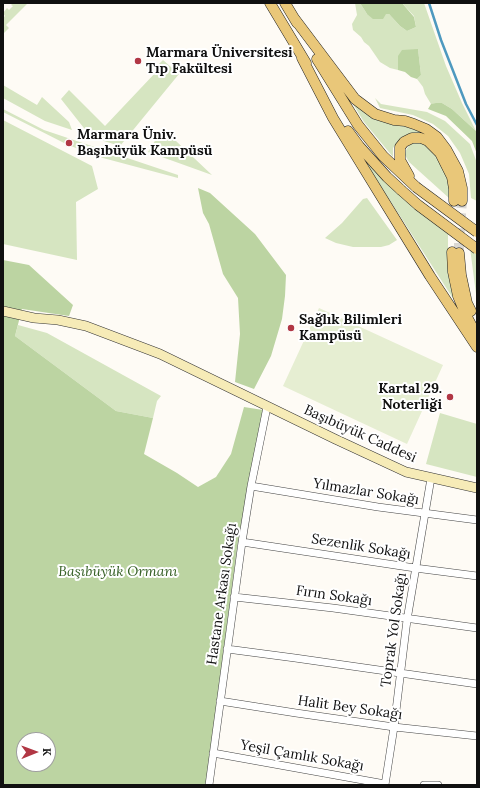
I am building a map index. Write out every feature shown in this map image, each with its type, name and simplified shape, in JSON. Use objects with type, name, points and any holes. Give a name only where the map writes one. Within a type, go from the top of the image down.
[{"type":"main road","points":[[270,3],[302,58],[358,146],[387,177],[418,205],[477,249]]},
{"type":"main road","points":[[285,3],[330,82],[358,125],[383,156],[416,187],[477,232]]},
{"type":"main road","points":[[294,18],[355,99],[375,114],[394,120],[405,121],[426,129],[437,138],[446,149],[458,171],[462,188],[458,201],[452,177],[440,153],[428,141],[420,138],[412,138],[404,142],[400,147],[400,160],[416,187]]},
{"type":"main road","points":[[302,58],[333,118],[430,276],[477,347]]},
{"type":"main road","points":[[477,324],[467,303],[456,253],[453,272],[458,296],[477,336]]},
{"type":"main road","name":"Başıbüyük Caddesi","points":[[3,311],[34,318],[58,320],[86,326],[160,354],[384,463],[406,472],[477,488]]},
{"type":"street","name":"Hastane Arkası Sokağı","points":[[209,785],[234,597],[263,405]]},
{"type":"street","name":"Toprak Yol Sokağı","points":[[385,785],[394,727],[407,620],[431,478]]},
{"type":"street","name":"Yılmazlar Sokağı","points":[[251,486],[425,514],[477,520]]},
{"type":"street","name":"Sezenlik Sokağı","points":[[242,542],[477,576]]},
{"type":"street","name":"Fırın Sokağı","points":[[234,597],[333,608],[407,620],[477,628]]},
{"type":"street","points":[[227,649],[477,684]]},
{"type":"street","name":"Halit Bey Sokağı","points":[[220,701],[394,727],[477,736]]},
{"type":"street","name":"Yeşil Çamlık Sokağı","points":[[213,753],[385,785]]},
{"type":"street","points":[[424,785],[438,785]]},
{"type":"green space","points":[[13,3],[28,3],[6,25],[9,28],[3,34],[3,18],[5,16],[3,13],[7,8],[9,10],[13,6],[11,5]]},
{"type":"green space","points":[[355,3],[360,3],[367,14],[389,14],[407,31],[416,27],[414,16],[402,3],[424,3],[446,66],[476,131],[452,109],[442,103],[431,104],[423,87],[417,79],[421,75],[418,49],[398,63],[398,70],[390,68],[380,62],[369,46],[353,30],[352,24],[357,15]]},
{"type":"green space","points":[[360,3],[402,3],[414,17],[416,27],[407,31],[389,14],[386,14],[383,19],[373,19],[367,14]]},
{"type":"green space","points":[[418,49],[421,75],[417,79],[398,70],[398,56],[402,50]]},
{"type":"green space","points":[[163,60],[179,74],[120,146],[91,137],[61,99],[69,90],[105,126],[157,71],[155,68]]},
{"type":"green space","points":[[3,85],[37,105],[42,97],[69,122],[72,130],[45,121],[3,98]]},
{"type":"green space","points":[[375,98],[381,104],[427,112],[445,121],[470,144],[477,163],[477,201],[471,198],[469,174],[460,153],[448,136],[433,124],[413,115],[380,108]]},
{"type":"green space","points":[[442,103],[452,109],[476,131],[477,154],[472,141],[446,116],[428,109],[431,104]]},
{"type":"green space","points":[[353,104],[370,116],[399,124],[426,134],[410,134],[403,138],[393,148],[393,157],[364,122]]},
{"type":"green space","points":[[3,109],[44,130],[178,175],[178,178],[103,158],[68,145],[3,112]]},
{"type":"green space","points":[[3,120],[92,166],[98,189],[76,202],[77,260],[3,244]]},
{"type":"green space","points":[[163,134],[176,141],[212,175],[148,152],[158,136]]},
{"type":"green space","points":[[415,141],[421,141],[438,156],[447,173],[450,192],[449,198],[409,162],[405,155],[406,150],[410,144]]},
{"type":"green space","points":[[364,160],[418,211],[448,234],[450,280],[454,300]]},
{"type":"green space","points":[[198,188],[210,193],[255,234],[286,275],[282,319],[271,356],[254,389],[235,382],[240,334],[238,298],[223,274],[209,224],[203,213]]},
{"type":"green space","points":[[367,198],[397,240],[389,245],[381,247],[353,247],[336,243],[325,238],[342,223],[363,199]]},
{"type":"green space","points":[[470,248],[477,253],[477,294],[476,294]]},
{"type":"green space","name":"Başıbüyük Ormanı","points":[[3,260],[29,265],[73,305],[69,316],[22,309],[15,336],[116,411],[153,418],[144,454],[198,487],[216,477],[231,454],[244,407],[263,410],[238,541],[206,785],[3,785]]},
{"type":"green space","points":[[319,308],[443,365],[407,444],[283,386]]},
{"type":"green space","points":[[18,325],[47,333],[161,396],[157,401],[153,418],[116,411],[15,336]]},
{"type":"green space","points":[[440,413],[477,424],[477,477],[426,464]]},
{"type":"waterway","points":[[429,3],[441,40],[466,104],[477,125]]},
{"type":"tunnel","points":[[459,253],[462,201]]},
{"type":"place","name":"Marmara Üniversitesi Tıp Fakültesi","points":[[138,61]]},
{"type":"place","name":"Marmara Üniv. Başıbüyük Kampüsü","points":[[69,143]]},
{"type":"place","name":"Sağlık Bilimleri Kampüsü","points":[[291,328]]},
{"type":"place","name":"Kartal 29. Noterliği","points":[[450,397]]}]
